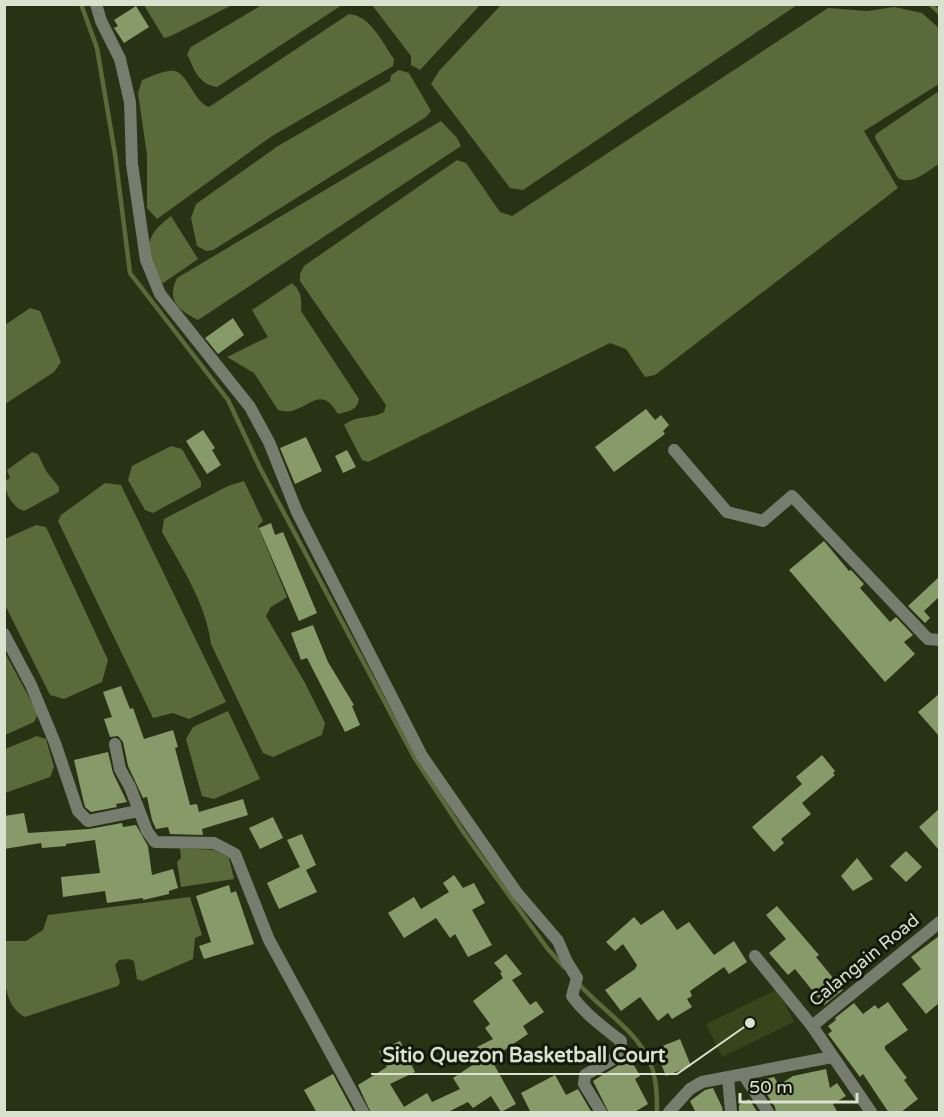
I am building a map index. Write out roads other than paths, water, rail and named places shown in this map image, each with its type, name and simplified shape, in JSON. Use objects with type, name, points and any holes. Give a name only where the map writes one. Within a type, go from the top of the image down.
[{"type":"street","points":[[96,4],[100,21],[120,59],[130,102],[132,164],[146,260],[160,294],[250,407],[269,442],[297,512],[422,756],[517,893],[558,941],[577,978],[572,996],[602,1026],[621,1041],[620,1055],[585,1076],[584,1084],[601,1113]]},
{"type":"street","points":[[674,450],[727,512],[762,521],[792,496],[928,639],[939,640]]},
{"type":"street","points":[[4,634],[31,686],[56,743],[78,811],[88,821],[138,811]]},
{"type":"street","points":[[115,744],[120,769],[130,787],[138,811],[155,842],[214,843],[235,854],[269,940],[363,1113]]},
{"type":"street","name":"Calangain Road","points":[[812,1026],[939,922]]},
{"type":"street","points":[[755,956],[812,1026],[871,1113]]},
{"type":"street","points":[[669,1113],[690,1089],[702,1082],[832,1057]]},
{"type":"street","points":[[743,1074],[768,1113]]},
{"type":"street","points":[[728,1077],[731,1113]]},
{"type":"waterway","points":[[81,4],[97,48],[115,154],[130,273],[228,400],[260,468],[414,757],[464,833],[547,948],[564,967]]},
{"type":"waterway","points":[[930,4],[940,13]]},
{"type":"waterway","points":[[578,983],[635,1038],[644,1051],[655,1080],[657,1112]]},
{"type":"place","name":"Sitio Quezon Basketball Court","points":[[750,1023]]}]
